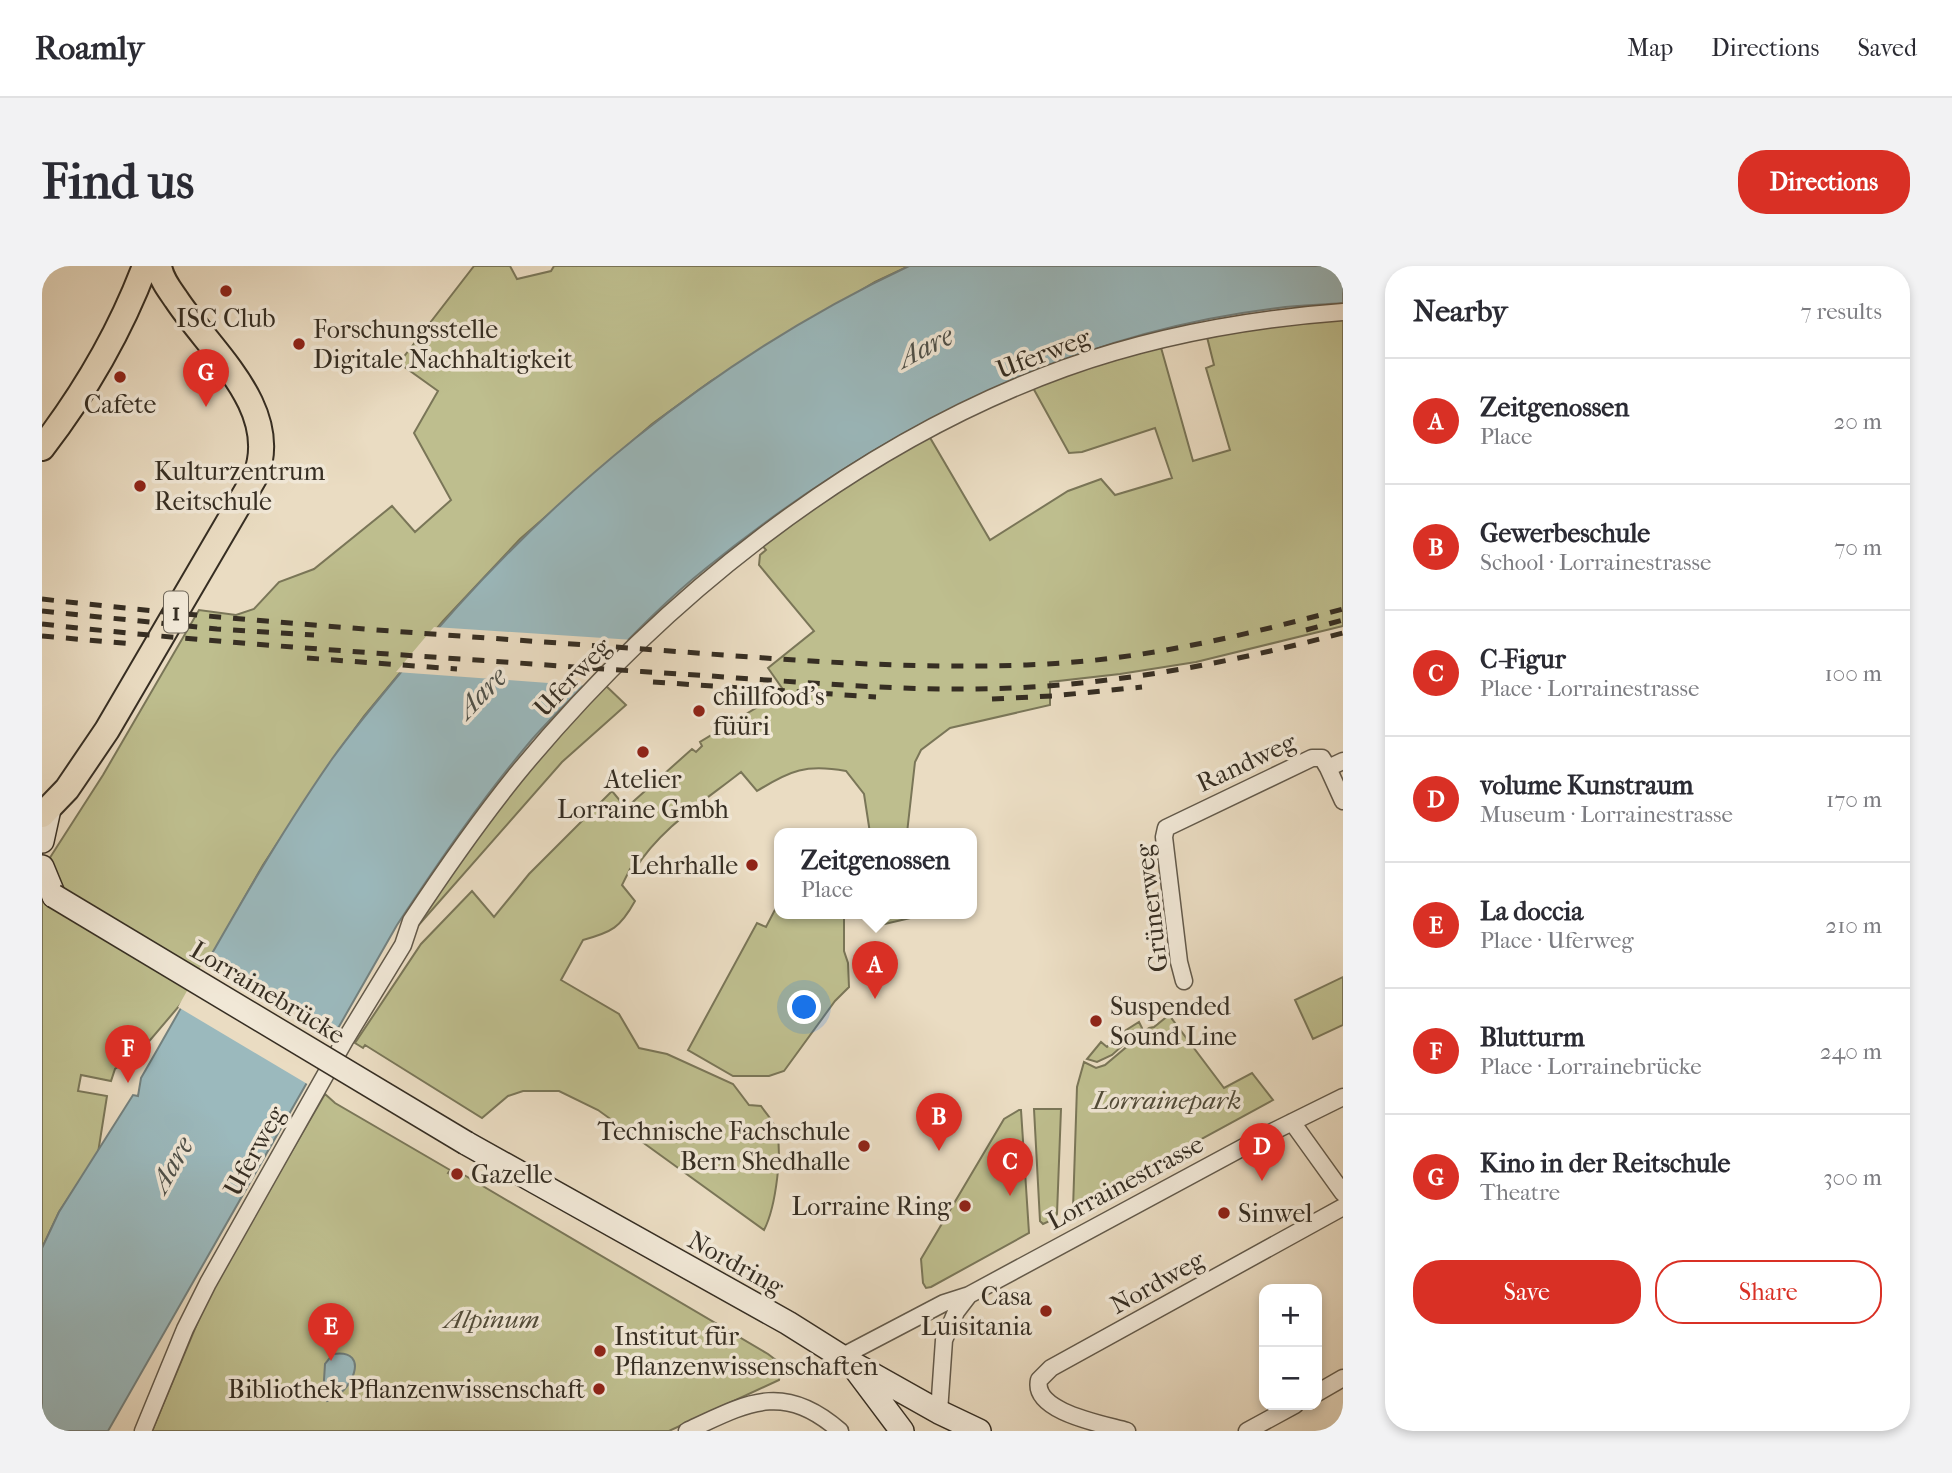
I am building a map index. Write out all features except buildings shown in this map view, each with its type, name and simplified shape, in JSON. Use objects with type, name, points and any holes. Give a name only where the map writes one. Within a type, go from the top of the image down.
[{"type":"main road","points":[[42,448],[70,412],[128,311],[145,266]]},
{"type":"main road","name":"1","points":[[45,812],[67,789],[107,730],[259,466],[261,433],[250,401],[163,280],[159,266]]},
{"type":"main road","points":[[128,311],[145,297],[172,292]]},
{"type":"main road","points":[[42,841],[45,812]]},
{"type":"main road","points":[[42,868],[48,892]]},
{"type":"main road","name":"Lorrainebrücke","points":[[48,892],[466,1143]]},
{"type":"main road","name":"Nordring","points":[[466,1143],[778,1318],[939,1421],[979,1431]]},
{"type":"main road","points":[[845,1359],[902,1431]]},
{"type":"street","name":"Uferweg","points":[[143,1431],[185,1329],[208,1283],[351,1029],[403,945],[411,920],[515,776],[583,698],[644,637],[758,540],[790,517],[878,458],[964,412],[1065,368],[1159,340],[1272,317],[1343,312]]},
{"type":"street","name":"Randweg","points":[[1166,828],[1312,758],[1322,758],[1336,764]]},
{"type":"street","points":[[1336,764],[1343,801]]},
{"type":"street","name":"Grünerweg","points":[[1166,828],[1164,838],[1179,962],[1184,981]]},
{"type":"street","name":"Lorrainestrasse","points":[[845,1359],[944,1303],[969,1295],[1343,1097]]},
{"type":"street","points":[[1292,1122],[1343,1193]]},
{"type":"street","name":"Nordweg","points":[[1127,1431],[1046,1403],[1039,1393],[1038,1380],[1045,1372],[1343,1207]]},
{"type":"street","name":"Lorrainestrasse","points":[[939,1421],[944,1340],[956,1312],[969,1295]]},
{"type":"street","points":[[1322,1390],[1343,1378]]},
{"type":"street","points":[[687,1431],[740,1407],[761,1401],[775,1401],[818,1414],[840,1431]]},
{"type":"street","points":[[1247,1431],[1285,1410]]},
{"type":"green space","points":[[474,266],[510,266],[517,279],[551,271],[554,266],[909,266],[875,282],[711,381],[652,424],[520,539],[443,621],[364,716],[332,760],[263,865],[191,992],[140,1052],[115,1069],[111,1081],[81,1075],[78,1091],[107,1096],[98,1153],[59,1212],[42,1248],[42,870],[103,775],[199,610],[236,615],[254,609],[279,582],[314,569],[392,506],[415,532],[451,500],[414,433],[438,391],[399,363]]},
{"type":"green space","points":[[1343,316],[1343,626],[1196,662],[1050,682],[1050,705],[950,728],[921,750],[915,762],[908,828],[869,828],[864,794],[846,771],[820,768],[799,770],[757,791],[741,772],[669,829],[634,871],[630,869],[622,885],[635,901],[614,928],[583,940],[561,980],[619,1014],[639,1048],[667,1054],[733,1084],[749,1105],[761,1106],[774,1125],[779,1147],[775,1193],[764,1230],[598,1110],[559,1091],[523,1091],[508,1096],[482,1118],[365,1045],[363,1048],[355,1043],[421,944],[472,891],[494,917],[529,874],[612,791],[626,808],[692,749],[696,752],[702,746],[700,742],[784,691],[768,668],[814,631],[759,565],[760,555],[766,550],[760,543],[803,513],[929,436],[990,540],[1068,491],[1101,479],[1115,495],[1172,478],[1155,428],[1082,452],[1069,453],[1032,386],[1160,344],[1193,461],[1230,450],[1206,368],[1214,365],[1206,333]]},
{"type":"green space","points":[[604,684],[626,705],[562,762],[417,927],[415,923],[520,780]]},
{"type":"green space","points":[[774,912],[774,919],[844,919],[844,951],[848,963],[849,987],[835,1001],[784,1071],[769,1076],[733,1076],[688,1050],[757,923],[766,927]]},
{"type":"green space","points":[[875,919],[906,919],[876,926]]},
{"type":"green space","points":[[1343,977],[1343,1025],[1313,1039],[1295,1000]]},
{"type":"green space","name":"Lorrainepark","points":[[1169,1015],[1224,1088],[1252,1073],[1273,1100],[1073,1209],[1077,1087],[1084,1062],[1096,1068],[1105,1065]]},
{"type":"green space","points":[[1139,1022],[1142,1028],[1112,1055],[1097,1062],[1087,1059],[1101,1042],[1107,1047]]},
{"type":"green space","name":"Alpinum","points":[[325,1094],[335,1103],[450,1170],[448,1173],[456,1177],[459,1172],[768,1354],[781,1364],[779,1380],[669,1431],[152,1431],[212,1288]]},
{"type":"green space","points":[[1034,1109],[1061,1109],[1057,1214],[1054,1219],[1043,1224],[1040,1221]]},
{"type":"green space","points":[[1019,1110],[1029,1233],[926,1288],[923,1283],[921,1259],[1004,1119]]},
{"type":"water","name":"Aare","points":[[909,266],[1343,266],[1343,303],[1278,308],[1199,321],[1122,340],[1047,366],[974,398],[903,434],[834,475],[768,520],[690,581],[634,634],[537,734],[477,809],[428,878],[397,925],[108,1431],[42,1431],[42,1248],[59,1212],[133,1095],[138,1096],[141,1078],[257,877],[341,747],[460,604],[574,490],[700,389],[767,344],[837,303]]},
{"type":"water","points":[[333,1354],[345,1354],[352,1358],[355,1364],[354,1373],[344,1390],[327,1401],[323,1396],[325,1364]]},
{"type":"pier","points":[[434,627],[634,640],[589,686],[396,672]]},
{"type":"pier","points":[[207,955],[338,1034],[309,1085],[178,1007]]},
{"type":"railway","points":[[42,599],[382,630],[816,661],[931,666],[1046,664],[1121,657],[1233,637],[1343,609]]},
{"type":"railway","points":[[42,611],[217,629],[314,635]]},
{"type":"railway","points":[[1306,630],[1343,620]]},
{"type":"railway","points":[[42,624],[357,652],[826,684],[944,689],[1020,688],[1160,673],[1343,633]]},
{"type":"railway","points":[[42,636],[133,644]]},
{"type":"railway","points":[[307,658],[457,669]]},
{"type":"railway","points":[[653,682],[876,697]]},
{"type":"railway","points":[[992,699],[1142,687]]},
{"type":"place","name":"ISC Club","points":[[226,291]]},
{"type":"place","name":"Forschungsstelle Digitale Nachhaltigkeit","points":[[299,344]]},
{"type":"place","name":"Cafete","points":[[120,377]]},
{"type":"place","name":"Kino in der Reitschule","points":[[206,407]]},
{"type":"place","name":"Kulturzentrum Reitschule","points":[[140,486]]},
{"type":"place","name":"chillfood’s füüri","points":[[699,711]]},
{"type":"place","name":"Atelier Lorraine Gmbh","points":[[643,752]]},
{"type":"place","name":"Lehrhalle","points":[[752,865]]},
{"type":"place","name":"Zeitgenossen","points":[[875,999]]},
{"type":"place","name":"Suspended Sound Line","points":[[1096,1021]]},
{"type":"place","name":"Blutturm","points":[[128,1083]]},
{"type":"place","name":"Technische Fachschule Bern Shedhalle","points":[[864,1146]]},
{"type":"place","name":"Gewerbeschule","points":[[939,1151]]},
{"type":"place","name":"Gazelle","points":[[457,1174]]},
{"type":"place","name":"volume Kunstraum","points":[[1262,1181]]},
{"type":"place","name":"C-Figur","points":[[1010,1196]]},
{"type":"place","name":"Lorraine Ring","points":[[965,1206]]},
{"type":"place","name":"Sinwel","points":[[1224,1213]]},
{"type":"place","name":"Casa Luisitania","points":[[1046,1311]]},
{"type":"place","name":"Institut für Pflanzenwissenschaften","points":[[600,1351]]},
{"type":"place","name":"La doccia","points":[[331,1361]]},
{"type":"place","name":"Bibliothek Pflanzenwissenschaft","points":[[599,1389]]}]
